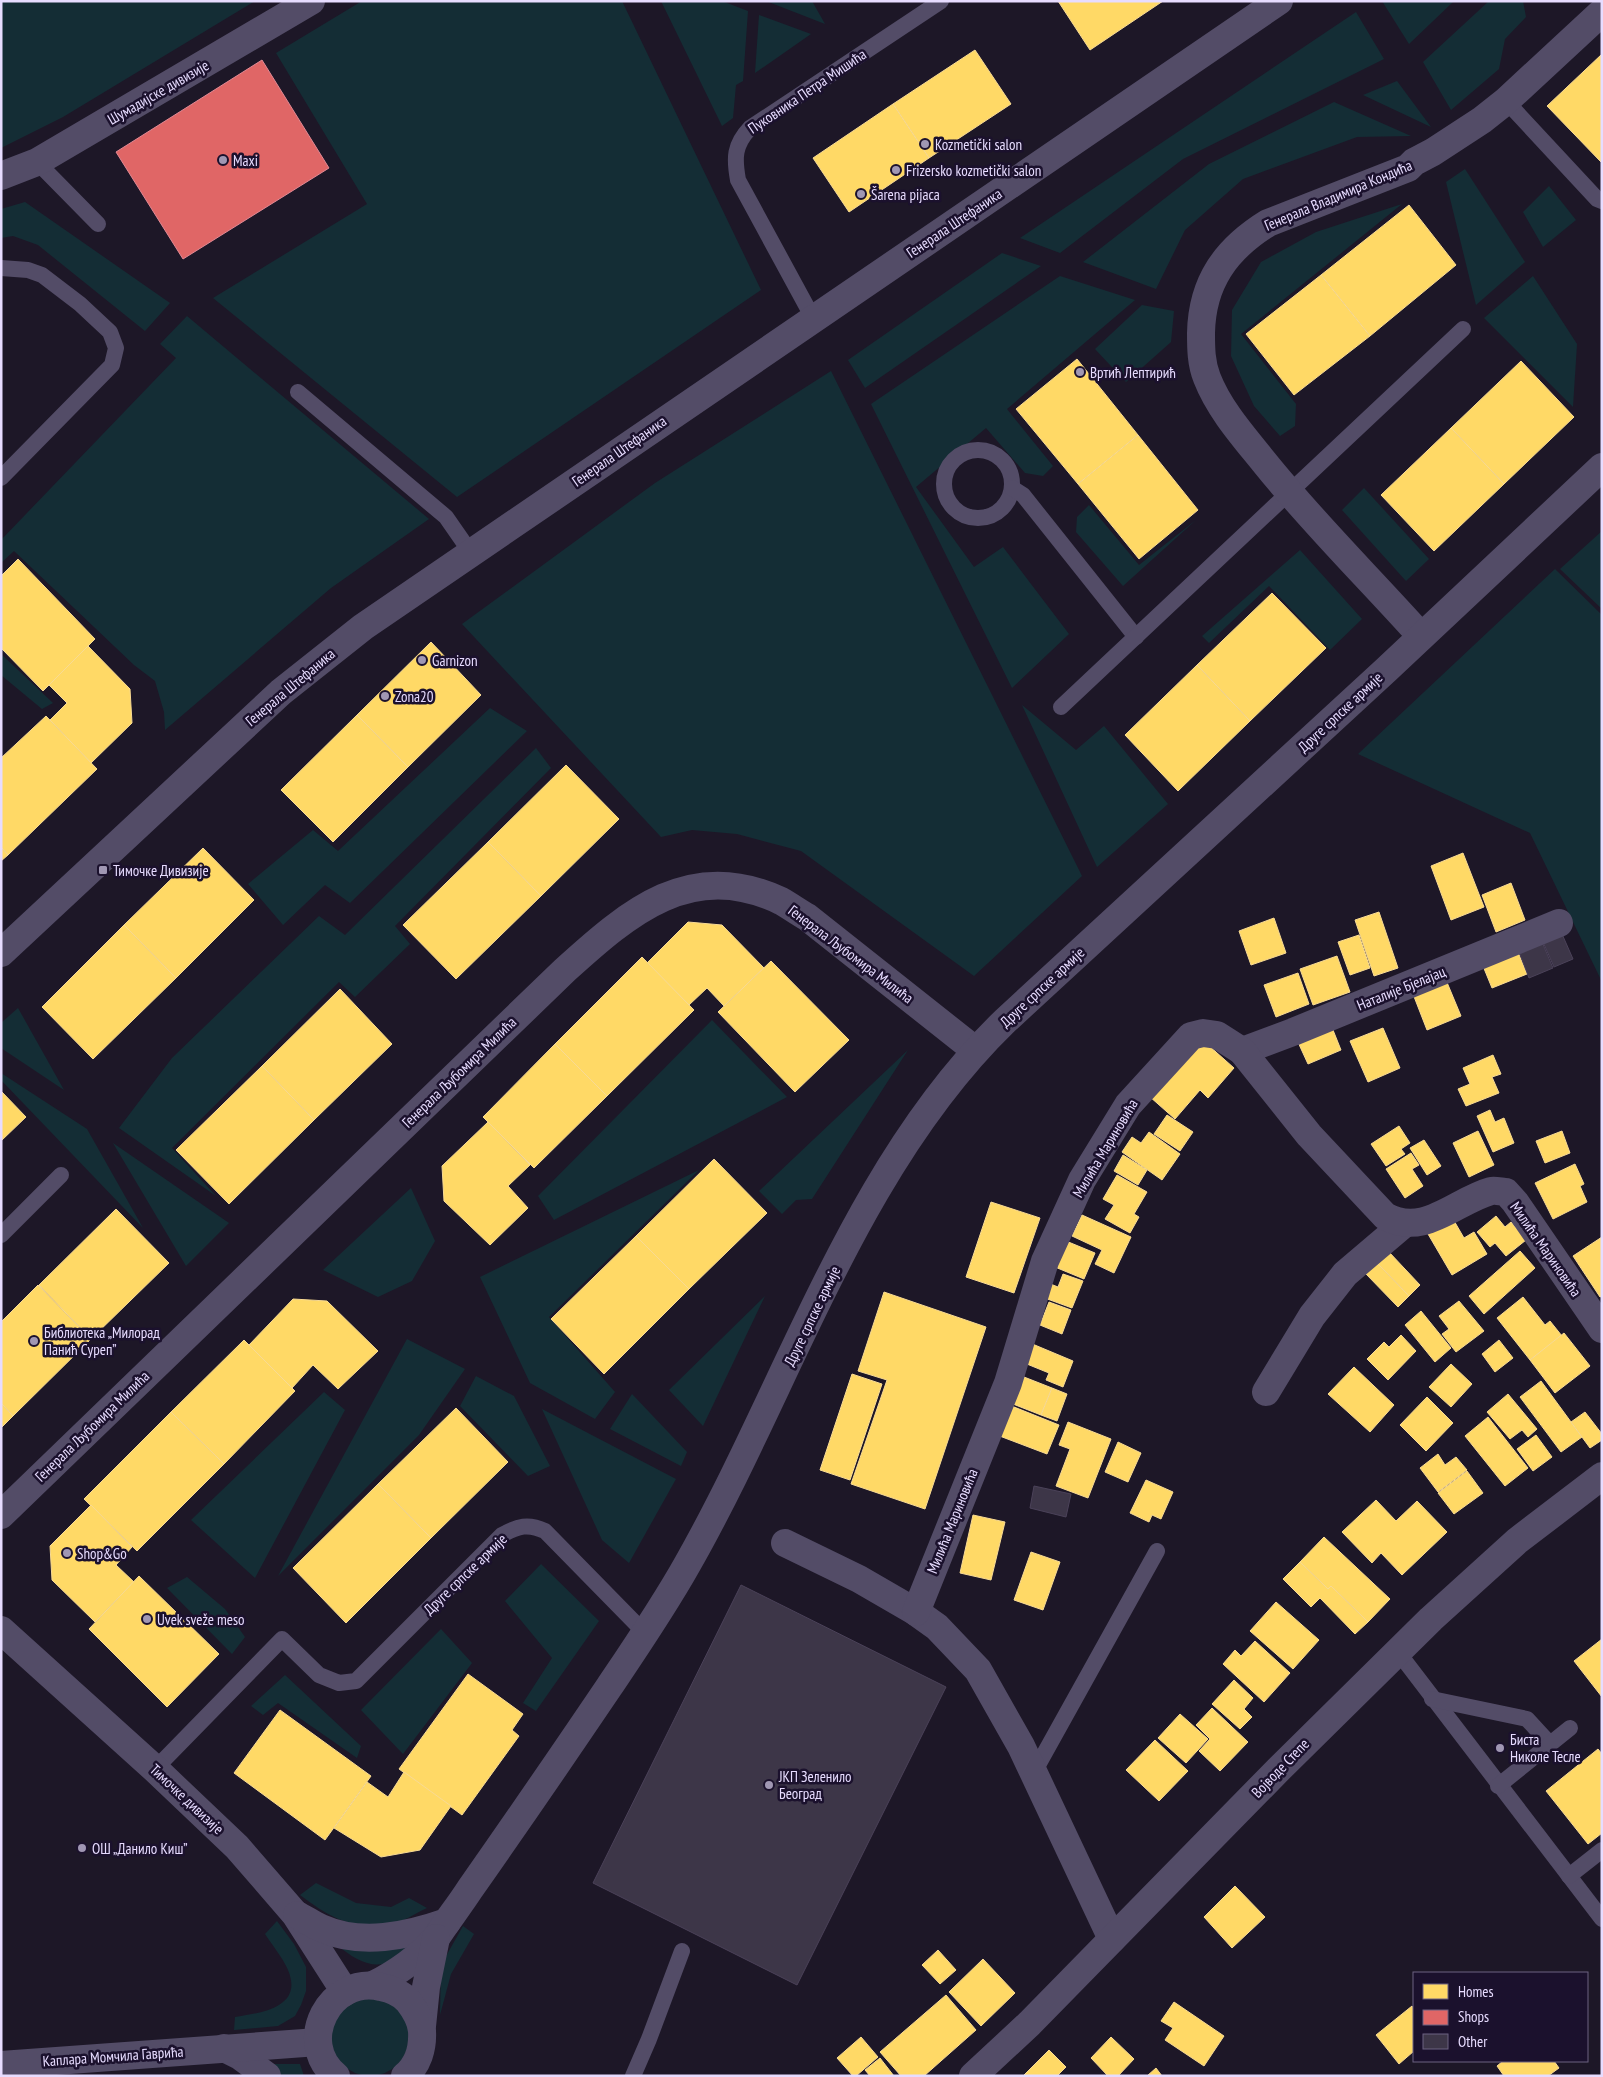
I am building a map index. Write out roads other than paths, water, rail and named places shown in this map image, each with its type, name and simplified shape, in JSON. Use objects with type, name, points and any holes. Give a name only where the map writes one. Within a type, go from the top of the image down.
[{"type":"street","name":"Шумадијске дивизије","points":[[1,176],[37,162],[311,1]]},
{"type":"street","name":"Генерала Штефаника","points":[[1,953],[281,692],[363,628],[1279,1]]},
{"type":"street","name":"Генерала Владимира Кондића","points":[[1421,636],[1289,493],[1233,423],[1212,390],[1206,376],[1201,352],[1202,316],[1206,295],[1216,272],[1238,245],[1268,223],[1408,168],[1414,162],[1482,120],[1506,101],[1602,12]]},
{"type":"street","name":"Друге српске армије","points":[[373,1985],[402,1968],[426,1949],[441,1930],[645,1633],[680,1577],[712,1520],[821,1295],[889,1168],[942,1090],[975,1050],[1602,467]]},
{"type":"street","name":"Генерала Љубомира Милића","points":[[1,1515],[565,970],[618,925],[668,894],[686,888],[713,885],[736,887],[780,901],[807,917],[975,1050]]},
{"type":"street","name":"Наталије Бјелајац","points":[[1242,1051],[1559,923]]},
{"type":"street","name":"Милића Мариновића","points":[[916,1612],[1008,1383],[1046,1261],[1082,1180],[1128,1104],[1191,1036],[1203,1033],[1216,1035],[1242,1051],[1309,1135],[1385,1216],[1395,1222],[1405,1223],[1431,1219],[1492,1191],[1506,1192],[1516,1202],[1602,1329]]},
{"type":"street","points":[[1266,1392],[1312,1316],[1346,1274],[1405,1223]]},
{"type":"street","name":"Војводе Степе","points":[[973,2076],[1029,2024],[1348,1699],[1431,1619],[1517,1542],[1602,1476]]},
{"type":"street","points":[[785,1544],[859,1580],[916,1612],[937,1627],[978,1670],[1021,1746],[1112,1939]]},
{"type":"street","name":"Тимочке дивизије","points":[[1,1630],[155,1769],[237,1847],[295,1914],[345,1992]]},
{"type":"street","points":[[295,1914],[322,1929],[369,1938],[441,1930]]},
{"type":"street","name":"Друге српске армије","points":[[408,2075],[418,2060],[420,2052],[427,1978],[441,1930]]},
{"type":"street","points":[[332,2074],[324,2061],[318,2042],[320,2024],[330,2004],[345,1992],[363,1985],[390,1988],[404,1997],[415,2010],[422,2026]]},
{"type":"street","name":"Каплара Момчила Гаврића","points":[[1,2065],[318,2042]]},
{"type":"street","points":[[224,2048],[240,2056],[267,2076]]},
{"type":"lane","name":"Пуковника Петра Мишића","points":[[814,318],[738,180],[735,162],[737,147],[741,137],[750,128],[941,1]]},
{"type":"lane","points":[[1506,101],[1596,199],[1602,201]]},
{"type":"lane","points":[[37,162],[98,224]]},
{"type":"lane","points":[[1,268],[28,270],[42,275],[80,304],[110,332],[116,348],[112,365],[1,478]]},
{"type":"lane","points":[[1061,708],[1463,329]]},
{"type":"lane","points":[[298,392],[446,517],[471,554]]},
{"type":"lane","points":[[982,450],[992,453],[1008,467],[1012,477],[1012,488],[1009,498],[1003,507],[993,514],[982,518],[971,517],[951,505],[944,483],[947,471],[953,461],[961,454],[982,450]]},
{"type":"lane","points":[[1012,488],[1023,495],[1136,637]]},
{"type":"lane","points":[[1,1234],[61,1175]]},
{"type":"lane","name":"Друге српске армије","points":[[155,1769],[282,1639],[319,1675],[339,1682],[356,1681],[502,1535],[516,1527],[536,1526],[545,1531],[645,1633]]},
{"type":"lane","points":[[1034,1774],[1157,1551]]},
{"type":"lane","points":[[1398,1652],[1498,1786],[1602,1919]]},
{"type":"lane","points":[[1432,1699],[1527,1719],[1550,1744]]},
{"type":"lane","points":[[1498,1786],[1570,1728]]},
{"type":"lane","points":[[1569,1876],[1602,1850]]},
{"type":"lane","points":[[634,2076],[682,1950]]},
{"type":"place","name":"Kozmetički salon","points":[[925,144]]},
{"type":"place","name":"Maxi","points":[[223,160]]},
{"type":"place","name":"Frizersko kozmetički salon","points":[[896,170]]},
{"type":"place","name":"Šarena pijaca","points":[[861,194]]},
{"type":"place","name":"Вртић Лептирић","points":[[1080,372]]},
{"type":"place","name":"Garnizon","points":[[422,660]]},
{"type":"place","name":"Zona20","points":[[385,696]]},
{"type":"place","name":"Тимочке Дивизије","points":[[103,870]]},
{"type":"place","name":"Библиотека „Милорад Панић Суреп”","points":[[34,1341]]},
{"type":"place","name":"Shop&Go","points":[[67,1553]]},
{"type":"place","name":"Uvek sveže meso","points":[[147,1619]]},
{"type":"place","name":"Биста Николе Тесле","points":[[1500,1748]]},
{"type":"place","name":"ЈКП Зеленило Београд","points":[[769,1785]]},
{"type":"place","name":"ОШ „Данило Киш”","points":[[82,1848]]}]
